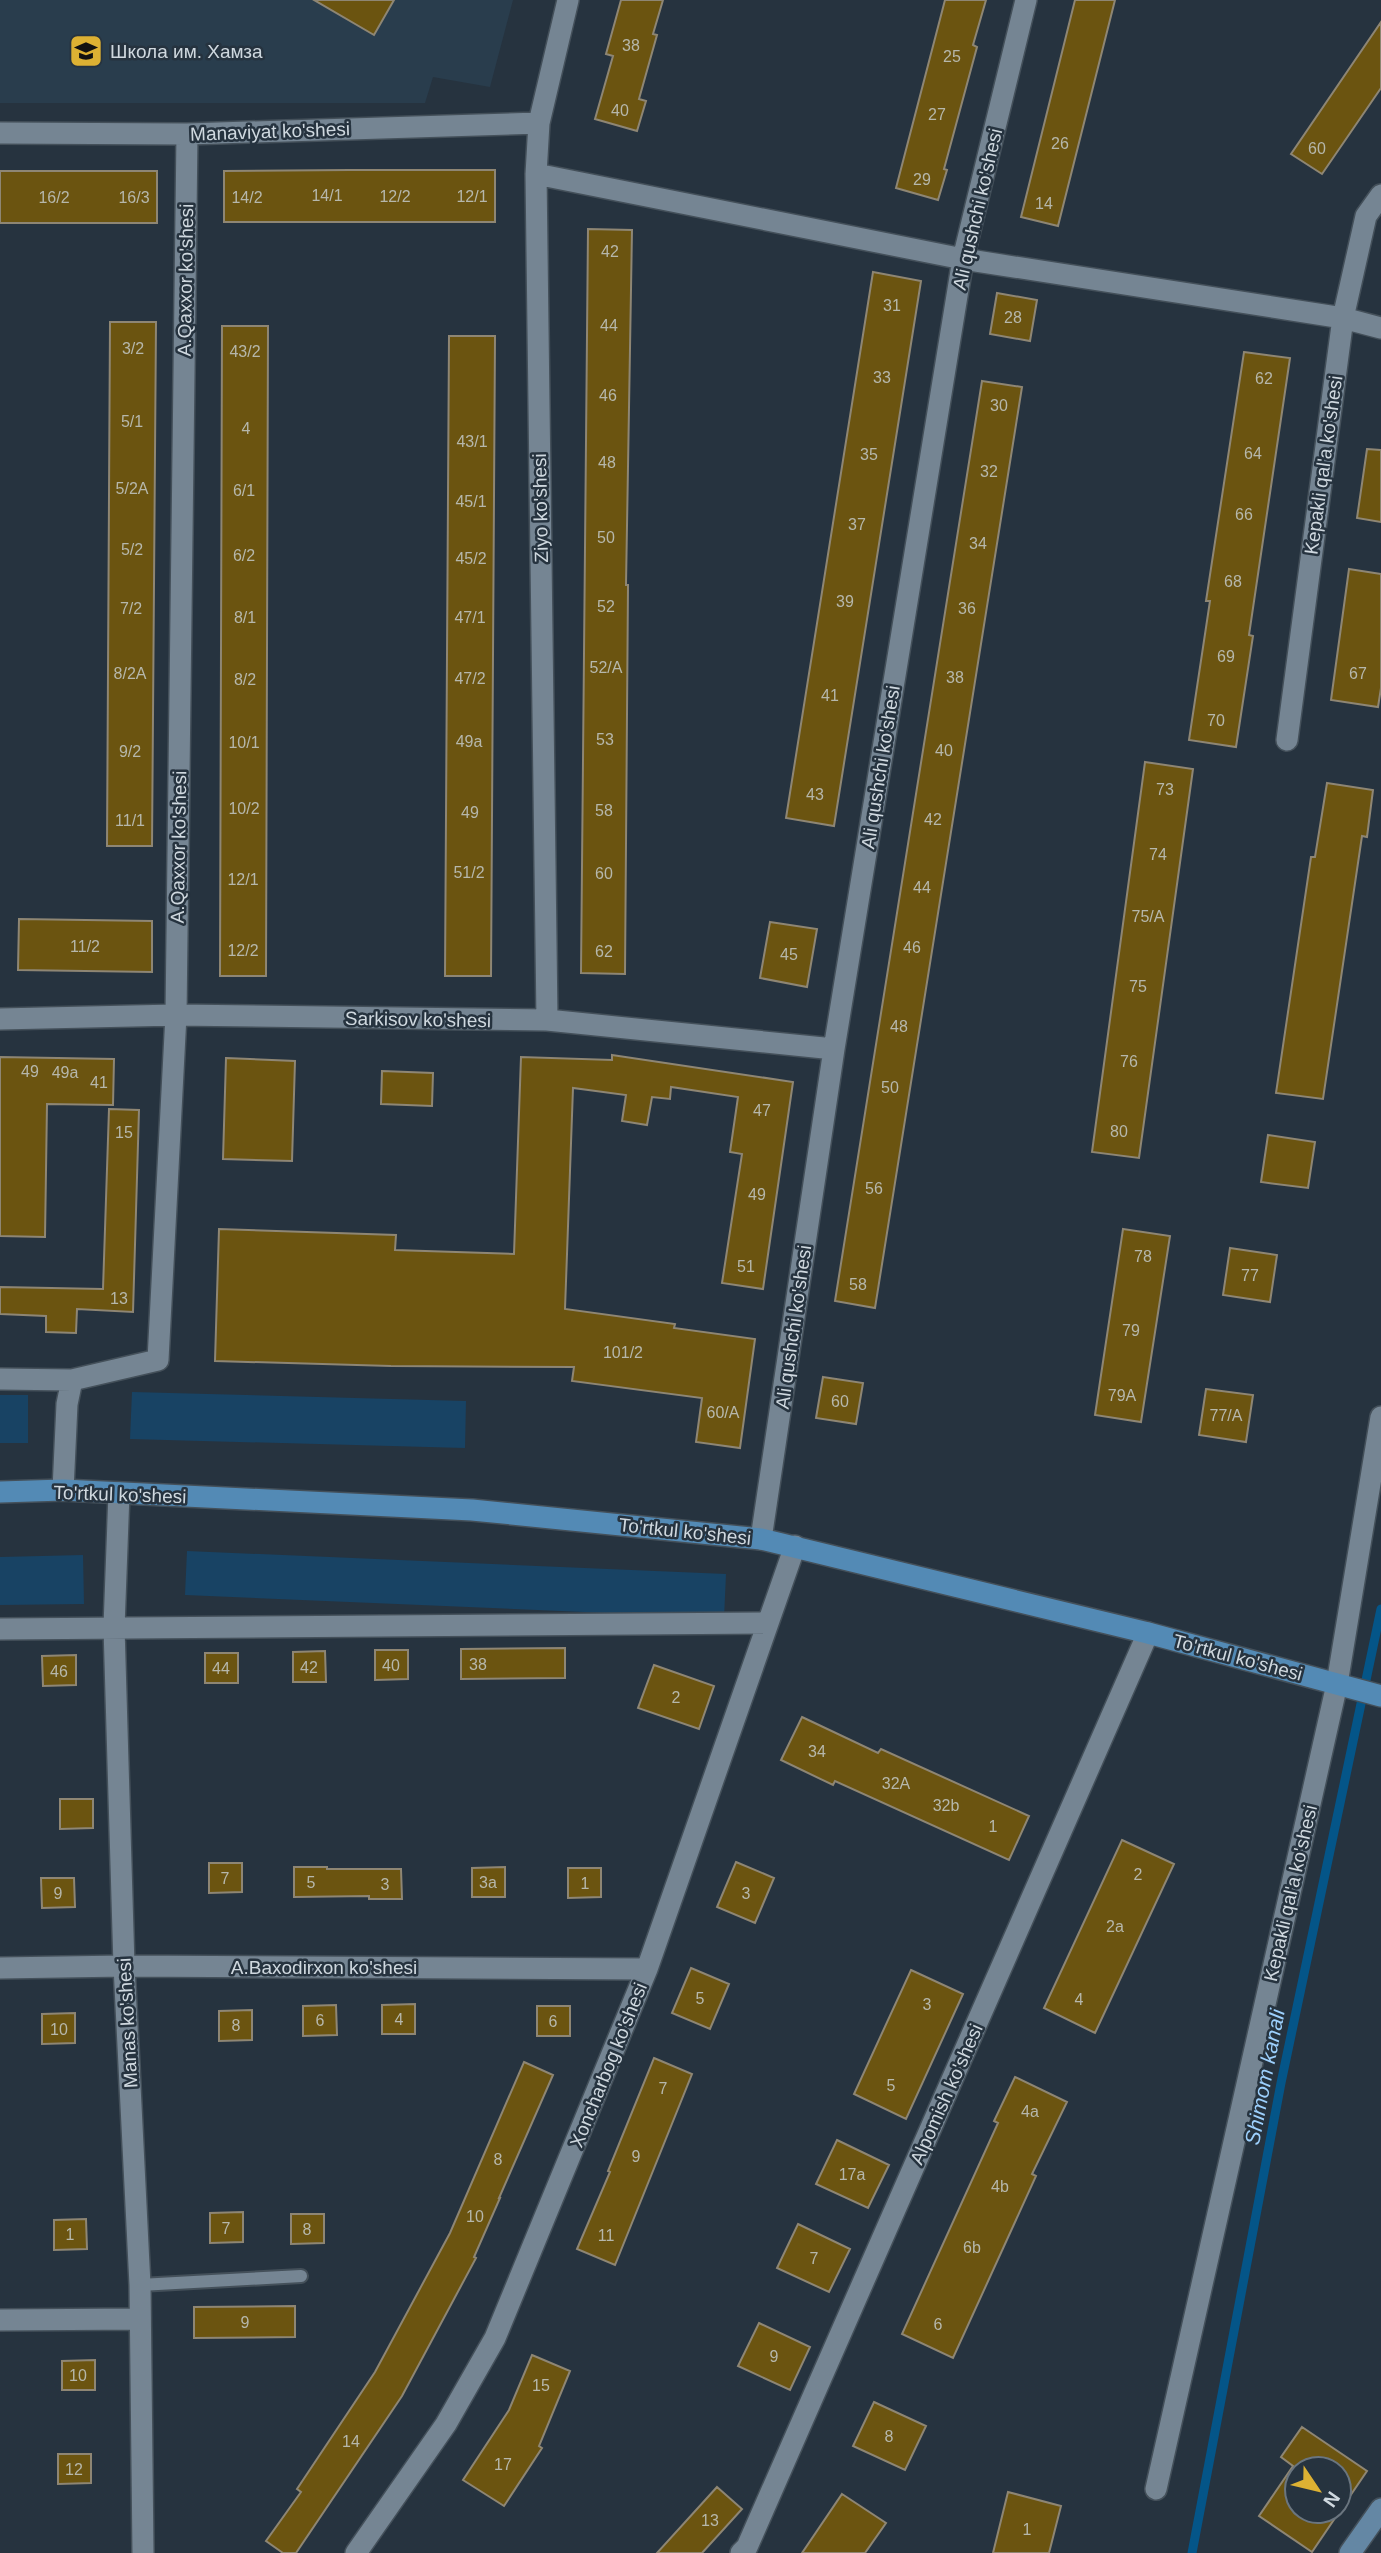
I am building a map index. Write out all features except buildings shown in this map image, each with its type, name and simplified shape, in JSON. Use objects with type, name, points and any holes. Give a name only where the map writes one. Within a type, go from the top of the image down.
[{"type":"main road","name":"To'rtkul ko'shesi","points":[[0,1492],[63,1490],[472,1510],[761,1539],[1148,1633],[1381,1696]]},
{"type":"main road","points":[[1350,2553],[1381,2509]]},
{"type":"street","name":"Ziyo ko'shesi","points":[[547,1020],[536,174],[539,123],[568,0]]},
{"type":"street","name":"Ali qushchi ko'shesi","points":[[761,1539],[834,1049],[963,259],[1026,0]]},
{"type":"street","name":"Manaviyat ko'shesi","points":[[0,133],[187,134],[539,123]]},
{"type":"street","name":"A.Qaxxor ko'shesi","points":[[72,1380],[158,1360],[176,1016],[187,134]]},
{"type":"street","points":[[536,174],[963,259],[1343,318],[1381,328]]},
{"type":"street","name":"Kepakli qal'a ko'shesi","points":[[1287,740],[1343,318],[1366,216],[1381,195]]},
{"type":"street","name":"Sarkisov ko'shesi","points":[[0,1019],[176,1016],[547,1020],[834,1049]]},
{"type":"street","points":[[0,1379],[72,1380],[67,1404],[63,1490]]},
{"type":"street","name":"Kepakli qal'a ko'shesi","points":[[1156,2489],[1345,1686],[1381,1417]]},
{"type":"street","name":"Manas ko'shesi","points":[[119,1493],[114,1627],[124,1966],[140,2285],[143,2553]]},
{"type":"street","name":"Xoncharbog ko'shesi","points":[[356,2553],[446,2424],[495,2338],[647,1969],[795,1546]]},
{"type":"street","points":[[0,1629],[768,1623]]},
{"type":"street","name":"Alpomish ko'shesi","points":[[741,2553],[747,2547],[1148,1633]]},
{"type":"street","name":"A.Baxodirxon ko'shesi","points":[[0,1968],[124,1966],[647,1969]]},
{"type":"street","points":[[0,2320],[140,2319]]},
{"type":"lane","points":[[140,2285],[301,2276]]},
{"type":"shaded area","points":[[0,0],[513,0],[490,87],[433,77],[425,103],[0,103]]},
{"type":"shaded area","points":[[132,1392],[466,1401],[465,1448],[130,1439]]},
{"type":"shaded area","points":[[0,1395],[28,1395],[28,1443],[0,1443]]},
{"type":"shaded area","points":[[187,1551],[726,1574],[724,1618],[185,1595]]},
{"type":"shaded area","points":[[83,1555],[84,1604],[0,1605],[0,1557]]},
{"type":"waterway","name":"Shimom kanali","points":[[1192,2553],[1281,2083],[1381,1609]]},
{"type":"place","name":"Школа им. Хамза","points":[[86,51]]}]
